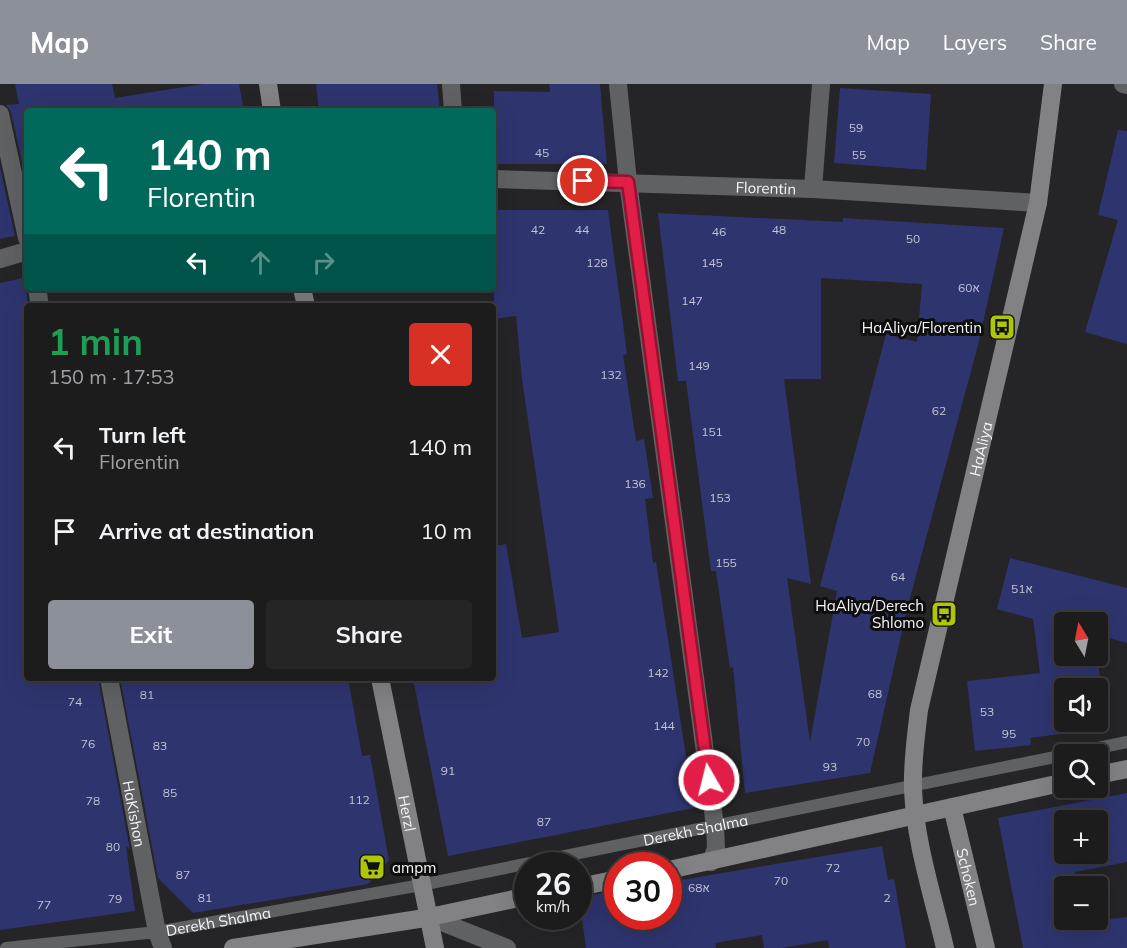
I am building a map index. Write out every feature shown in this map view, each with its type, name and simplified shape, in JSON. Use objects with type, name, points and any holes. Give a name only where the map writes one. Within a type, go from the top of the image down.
[{"type":"street","points":[[268,84],[272,108]]},
{"type":"street","points":[[451,84],[453,108]]},
{"type":"street","points":[[618,84],[628,182],[715,826],[716,848],[711,862]]},
{"type":"street","points":[[813,189],[821,84]]},
{"type":"street","name":"HaAliya","points":[[915,815],[913,788],[919,710],[1038,204],[1053,84]]},
{"type":"street","points":[[1123,84],[1127,85]]},
{"type":"street","points":[[0,114],[24,224]]},
{"type":"street","name":"Florentin","points":[[496,179],[813,189],[1038,204]]},
{"type":"street","points":[[0,259],[24,252]]},
{"type":"street","name":"HaKishon","points":[[110,681],[160,940]]},
{"type":"street","name":"Herzl","points":[[381,681],[435,948]]},
{"type":"street","points":[[1108,773],[1127,769]]},
{"type":"street","points":[[682,868],[1054,784]]},
{"type":"street","name":"Schoken","points":[[952,807],[986,948]]},
{"type":"street","points":[[915,815],[945,948]]},
{"type":"street","name":"Derekh Shalma","points":[[233,948],[429,917],[514,899]]},
{"type":"street","points":[[429,917],[507,948]]},
{"type":"lane","name":"Derekh Shalma","points":[[1108,746],[1127,742]]},
{"type":"lane","name":"Derekh Shalma","points":[[6,948],[160,940],[1054,758]]},
{"type":"building","points":[[15,84],[112,84],[115,98],[203,84],[239,84],[243,108],[24,108],[24,171],[11,112],[6,105],[19,104]]},
{"type":"building","points":[[316,84],[437,84],[440,108],[319,108]]},
{"type":"building","points":[[549,84],[600,84],[607,164],[496,164],[494,91],[550,92]]},
{"type":"building","points":[[840,88],[931,94],[926,170],[834,163]]},
{"type":"building","points":[[1118,130],[1127,131],[1127,344],[1085,332],[1118,220],[1098,215]]},
{"type":"building","points":[[0,167],[15,236],[0,239]]},
{"type":"building","points":[[496,210],[608,210],[627,354],[623,355],[636,441],[644,439],[653,498],[645,499],[653,563],[656,562],[694,808],[448,856],[414,681],[496,681],[496,546],[506,544],[522,638],[559,632],[522,379],[516,316],[496,319],[496,303],[494,303]]},
{"type":"building","points":[[658,213],[843,222],[843,218],[1004,228],[978,345],[907,609],[870,773],[745,793],[733,667],[730,668],[716,571],[711,571],[686,381],[678,381]],"holes":[[[821,278],[922,284],[917,342],[886,334],[820,586],[837,591],[810,742],[787,578],[811,584],[784,379],[821,379]]]},
{"type":"building","points":[[23,278],[24,291],[27,296],[27,303],[24,303],[24,681],[99,681],[130,850],[126,846],[135,911],[0,930],[0,283]]},
{"type":"building","points":[[1010,558],[1127,588],[1127,643],[1108,638],[1108,612],[1054,612],[1054,666],[1098,666],[1100,678],[1054,678],[1054,732],[1076,732],[1030,738],[1031,745],[975,751],[967,681],[1040,673],[1033,619],[997,609]]},
{"type":"building","points":[[121,681],[349,681],[362,756],[370,755],[389,860],[368,884],[193,913],[158,878]]},
{"type":"building","points":[[1127,793],[1127,862],[1075,872],[1076,876],[1054,876],[1054,930],[1108,930],[1108,919],[1127,917],[1127,948],[1023,948],[998,818]]},
{"type":"building","points":[[882,846],[888,880],[894,879],[906,948],[829,948],[828,940],[782,948],[764,948],[762,935],[715,943],[716,948],[586,948],[583,930],[592,930],[592,895],[604,893],[604,930],[682,930],[682,880]]},
{"type":"place","name":"HaAliya/Florentin","points":[[1002,327]]},
{"type":"place","name":"HaAliya/Derech Shlomo","points":[[944,614]]},
{"type":"place","name":"ampm","points":[[372,867]]},
{"type":"route","points":[[583,181],[628,182],[709,780]]}]
